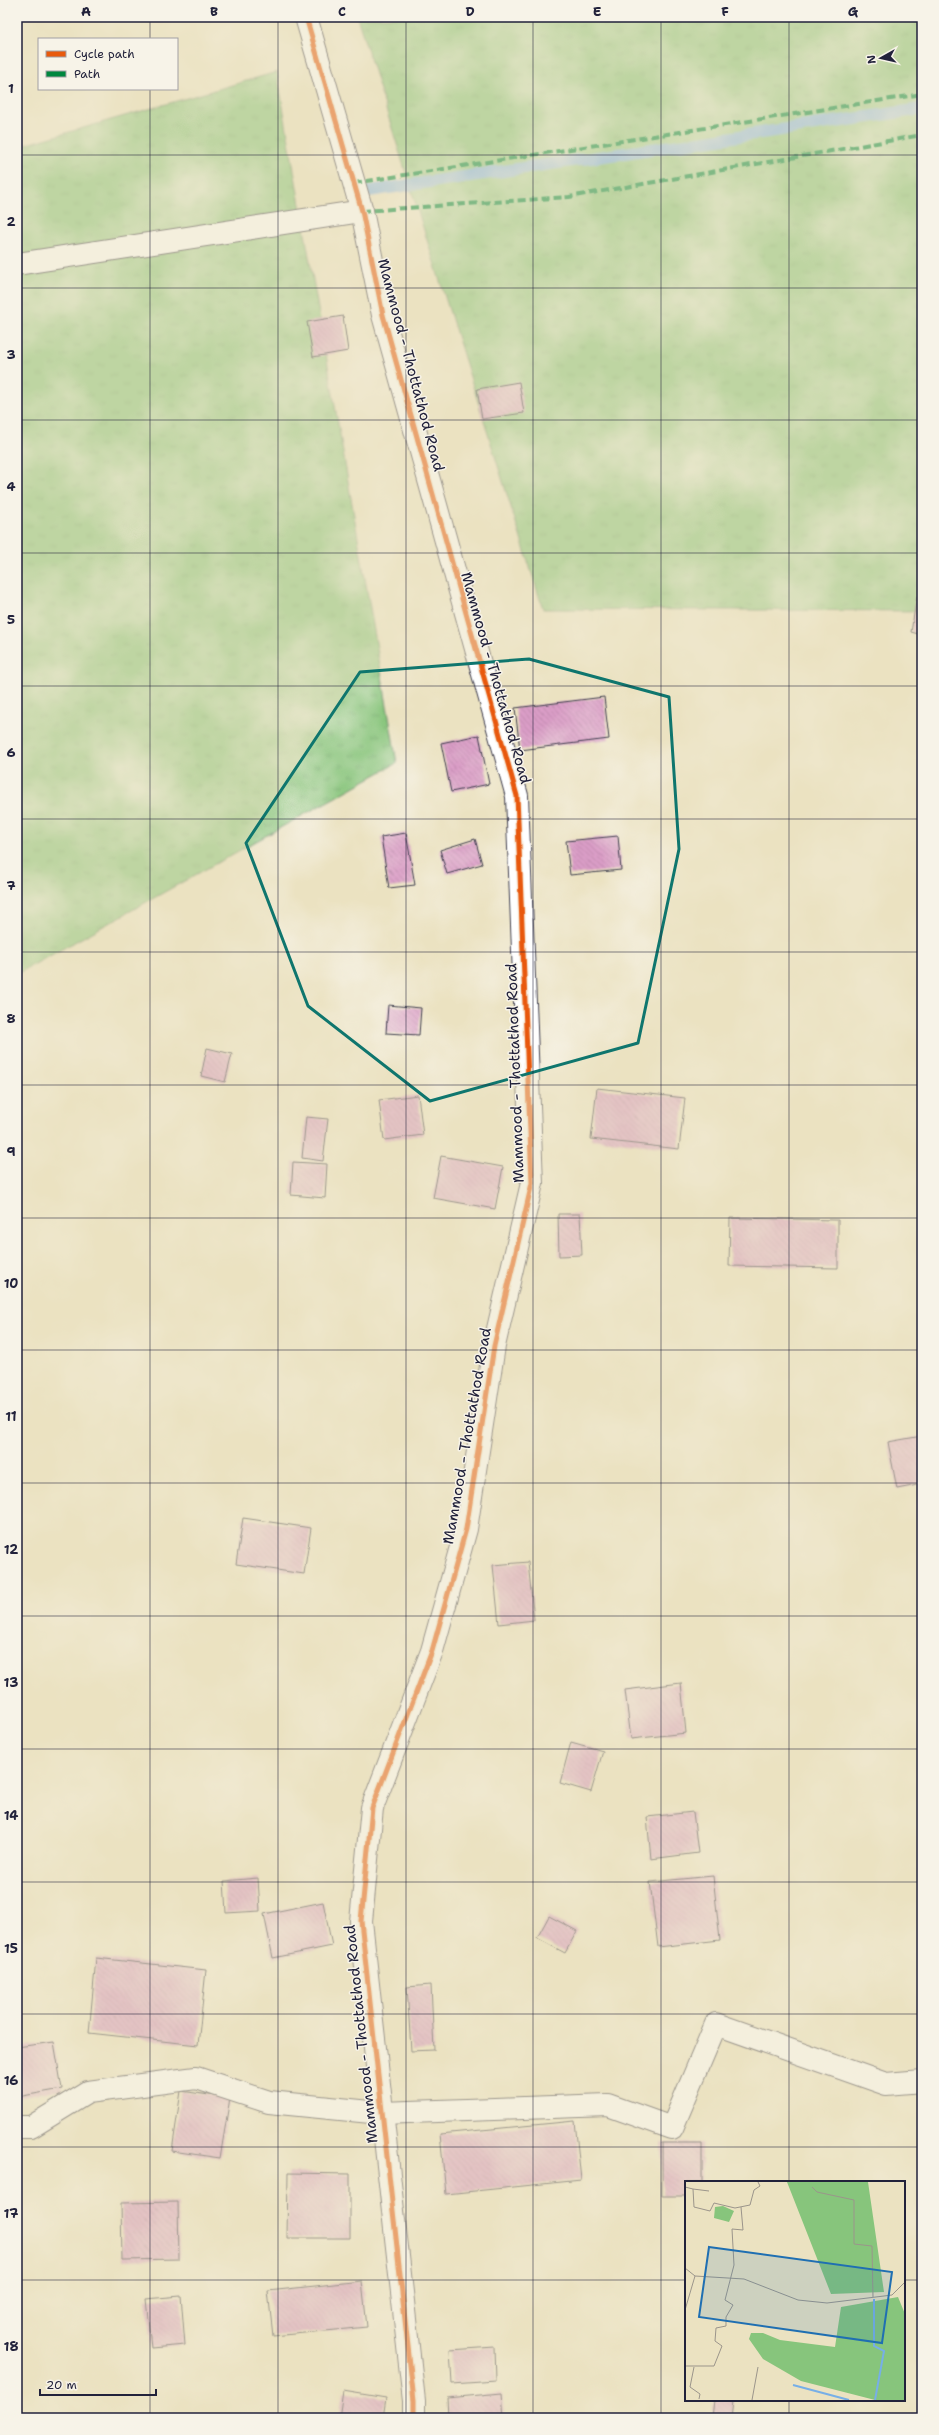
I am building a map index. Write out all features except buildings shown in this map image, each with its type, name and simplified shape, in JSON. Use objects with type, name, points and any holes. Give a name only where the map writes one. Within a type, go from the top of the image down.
[{"type":"street","name":"Mammood - Thottathod Road","points":[[306,17],[362,211],[383,315],[517,796],[532,1183],[494,1346],[466,1529],[432,1651],[372,1808],[361,1921],[414,2401],[414,2418]]},
{"type":"street","points":[[17,264],[362,211]]},
{"type":"street","points":[[17,2127],[31,2127],[88,2092],[196,2078],[269,2102],[381,2113],[608,2105],[672,2128],[716,2024],[886,2084],[922,2081]]},
{"type":"highlighted area","points":[[529,659],[669,697],[679,849],[638,1043],[430,1101],[308,1006],[246,843],[360,672]]},
{"type":"green space","points":[[357,17],[922,17],[922,611],[543,609]]},
{"type":"green space","points":[[277,72],[397,763],[17,974],[17,147]]},
{"type":"waterway","points":[[369,191],[922,109]]},
{"type":"marked path","points":[[354,183],[922,94]]},
{"type":"marked path","points":[[362,211],[569,197],[922,135]]},
{"type":"cycle path","points":[[306,17],[362,211],[383,315],[517,796],[532,1183],[494,1346],[466,1529],[432,1651],[372,1808],[361,1921],[414,2401],[414,2418]]}]
